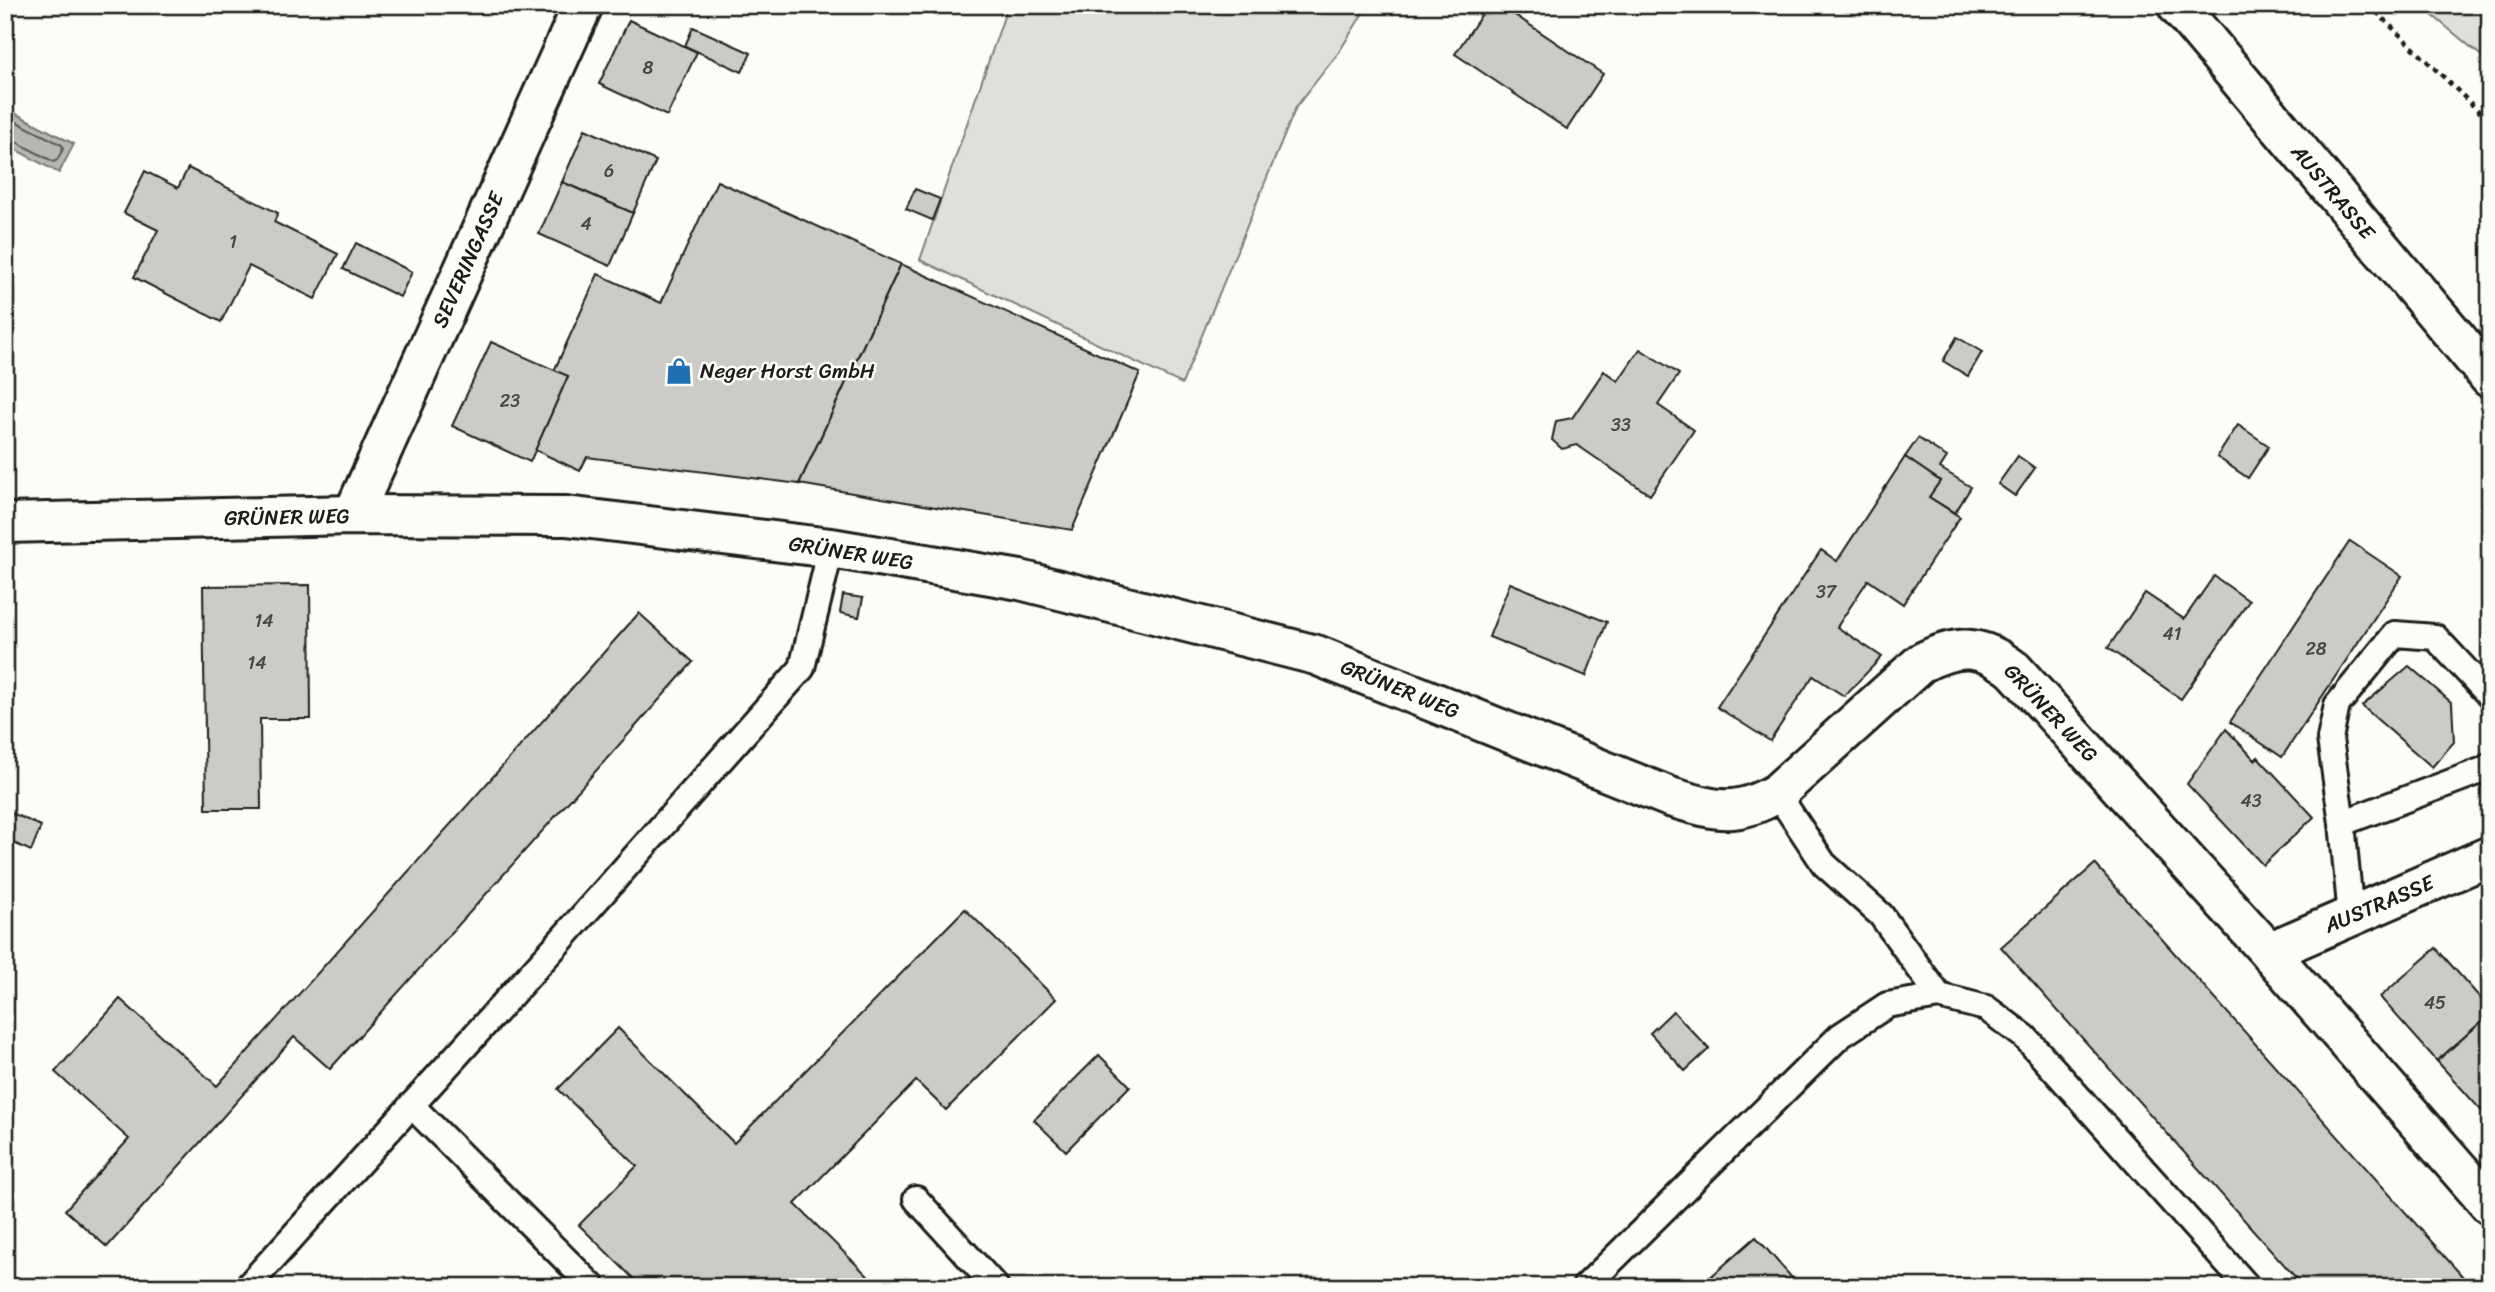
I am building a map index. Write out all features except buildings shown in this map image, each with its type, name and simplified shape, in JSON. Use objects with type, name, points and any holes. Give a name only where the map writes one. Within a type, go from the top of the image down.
[{"type":"street","name":"SEVERINGASSE","points":[[353,515],[583,5]]},
{"type":"street","name":"AUSTRASSE","points":[[2177,5],[2490,378]]},
{"type":"street","name":"GRÜNER WEG","points":[[5,523],[353,515],[566,516],[831,548],[1020,580],[1315,655],[1670,797],[1712,809],[1736,810],[1757,804],[1777,793],[1921,663],[1942,652],[1979,649],[1998,656],[2014,670],[2269,952],[2490,1205]]},
{"type":"street","name":"AUSTRASSE","points":[[2269,952],[2490,856]]},
{"type":"lane","points":[[247,1287],[802,668],[831,548]]},
{"type":"lane","points":[[2351,917],[2330,739],[2337,705],[2395,634],[2435,637],[2490,696]]},
{"type":"lane","points":[[2342,823],[2486,769],[2490,765]]},
{"type":"lane","points":[[1777,793],[1824,864],[1881,915],[1939,996]]},
{"type":"lane","points":[[1585,1287],[1840,1036],[1887,1004],[1939,996],[1986,1009],[2025,1037],[2248,1287]]},
{"type":"lane","points":[[411,1105],[593,1287]]},
{"type":"lane","points":[[916,1199],[996,1287]]},
{"type":"path","points":[[2369,5],[2490,122]]},
{"type":"shaded area","points":[[1008,5],[1368,5],[1339,52],[1296,107],[1182,384],[920,260]]},
{"type":"shaded area","points":[[2420,5],[2490,5],[2490,63]]},
{"type":"water","points":[[5,108],[74,144],[59,173],[5,144]]},
{"type":"place","name":"Neger Horst GmbH","points":[[679,371]]}]
